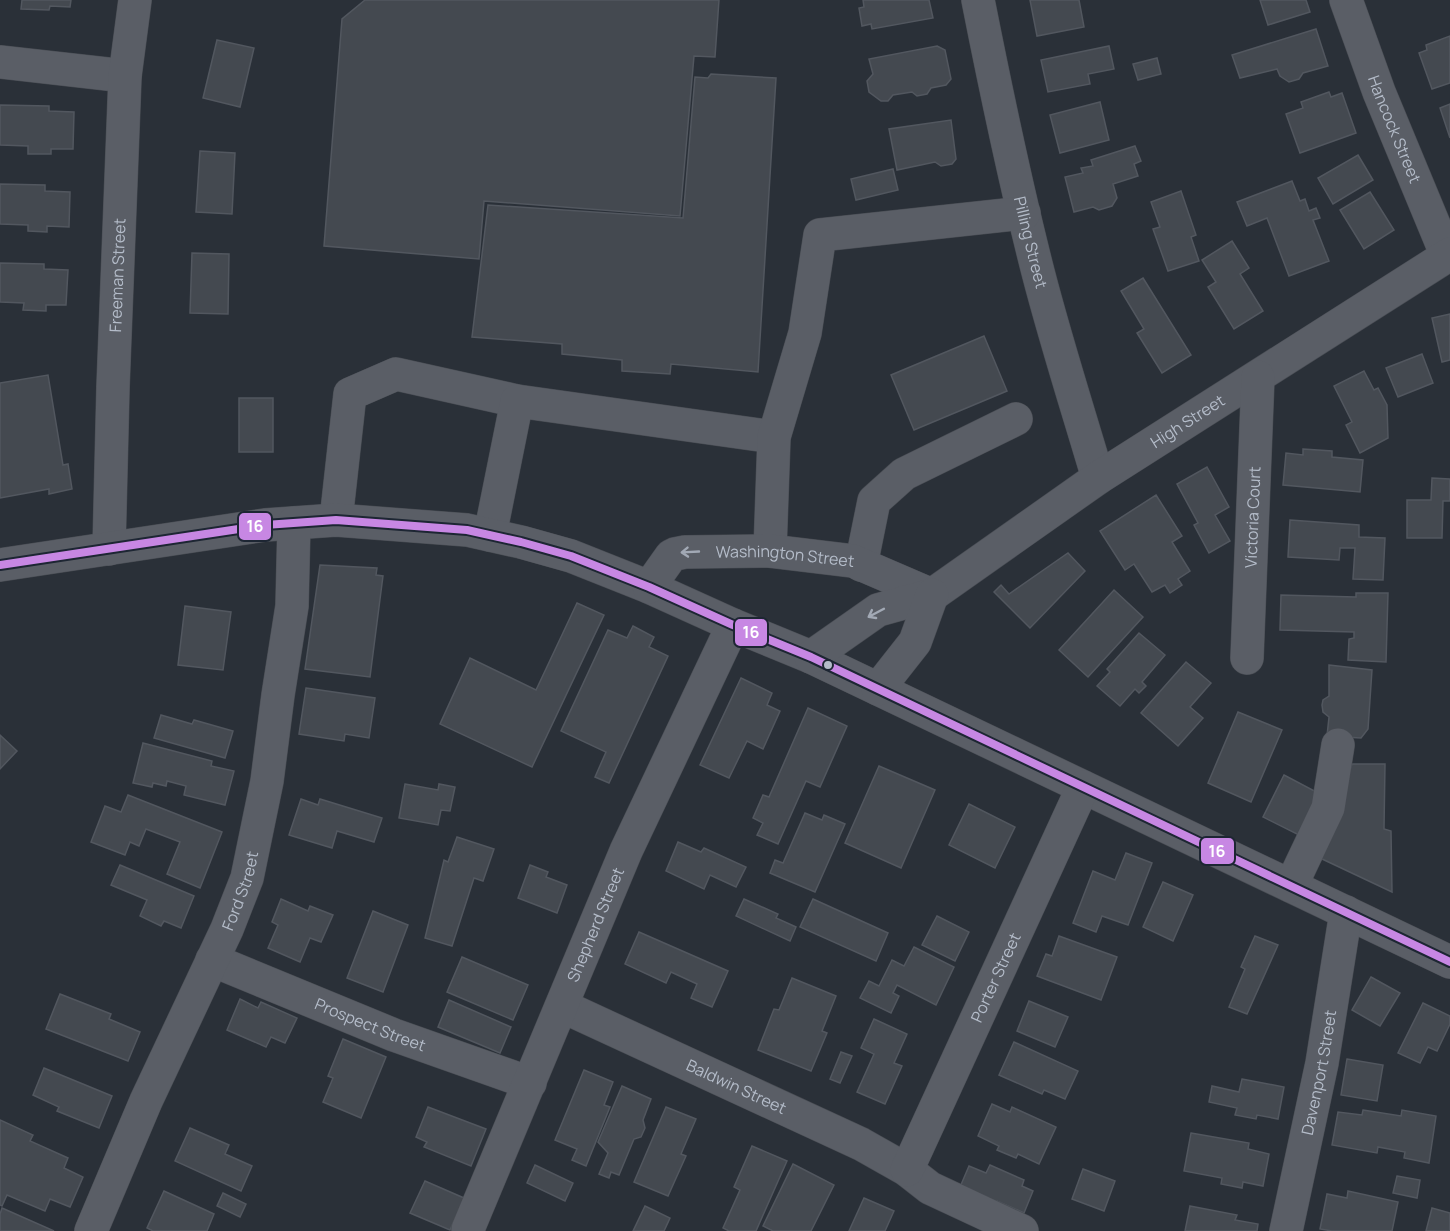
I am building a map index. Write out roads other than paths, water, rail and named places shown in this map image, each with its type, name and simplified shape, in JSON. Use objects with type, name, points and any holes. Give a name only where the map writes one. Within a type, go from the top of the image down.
[{"type":"street","name":"Freeman Street","points":[[109,549],[112,387],[125,76],[135,0]]},
{"type":"street","name":"Pilling Street","points":[[978,0],[999,110],[1044,295],[1098,478]]},
{"type":"street","name":"Hancock Street","points":[[1346,0],[1379,92],[1449,255]]},
{"type":"street","points":[[0,62],[125,76]]},
{"type":"street","points":[[770,551],[774,437],[805,333],[820,235],[1024,213]]},
{"type":"street","name":"High Street","points":[[811,657],[878,610],[932,595],[1098,478],[1449,255]]},
{"type":"street","points":[[336,519],[350,394],[396,374],[517,401],[774,437]]},
{"type":"street","name":"Victoria Court","points":[[1246,658],[1258,377]]},
{"type":"street","points":[[490,535],[517,401]]},
{"type":"street","points":[[861,565],[874,501],[904,474],[1016,419]]},
{"type":"street","points":[[0,564],[265,525],[336,519],[466,530],[521,542],[571,556],[811,657],[1450,962]]},
{"type":"street","name":"Ford Street","points":[[91,1231],[146,1101],[227,929],[247,878],[267,782],[292,606],[294,523]]},
{"type":"street","name":"Washington Street","points":[[649,587],[670,556],[675,554],[770,551],[853,561],[932,595]]},
{"type":"street","points":[[878,689],[915,642],[932,595]]},
{"type":"street","name":"Shepherd Street","points":[[468,1229],[627,851],[733,625]]},
{"type":"street","points":[[1292,886],[1328,808],[1338,745]]},
{"type":"street","name":"Porter Street","points":[[908,1170],[1083,787]]},
{"type":"street","name":"Davenport Street","points":[[1286,1231],[1322,1063],[1346,912]]},
{"type":"street","name":"Prospect Street","points":[[213,960],[394,1035],[530,1083]]},
{"type":"street","name":"Baldwin Street","points":[[562,1006],[861,1143],[908,1170],[930,1188],[1022,1231]]}]
